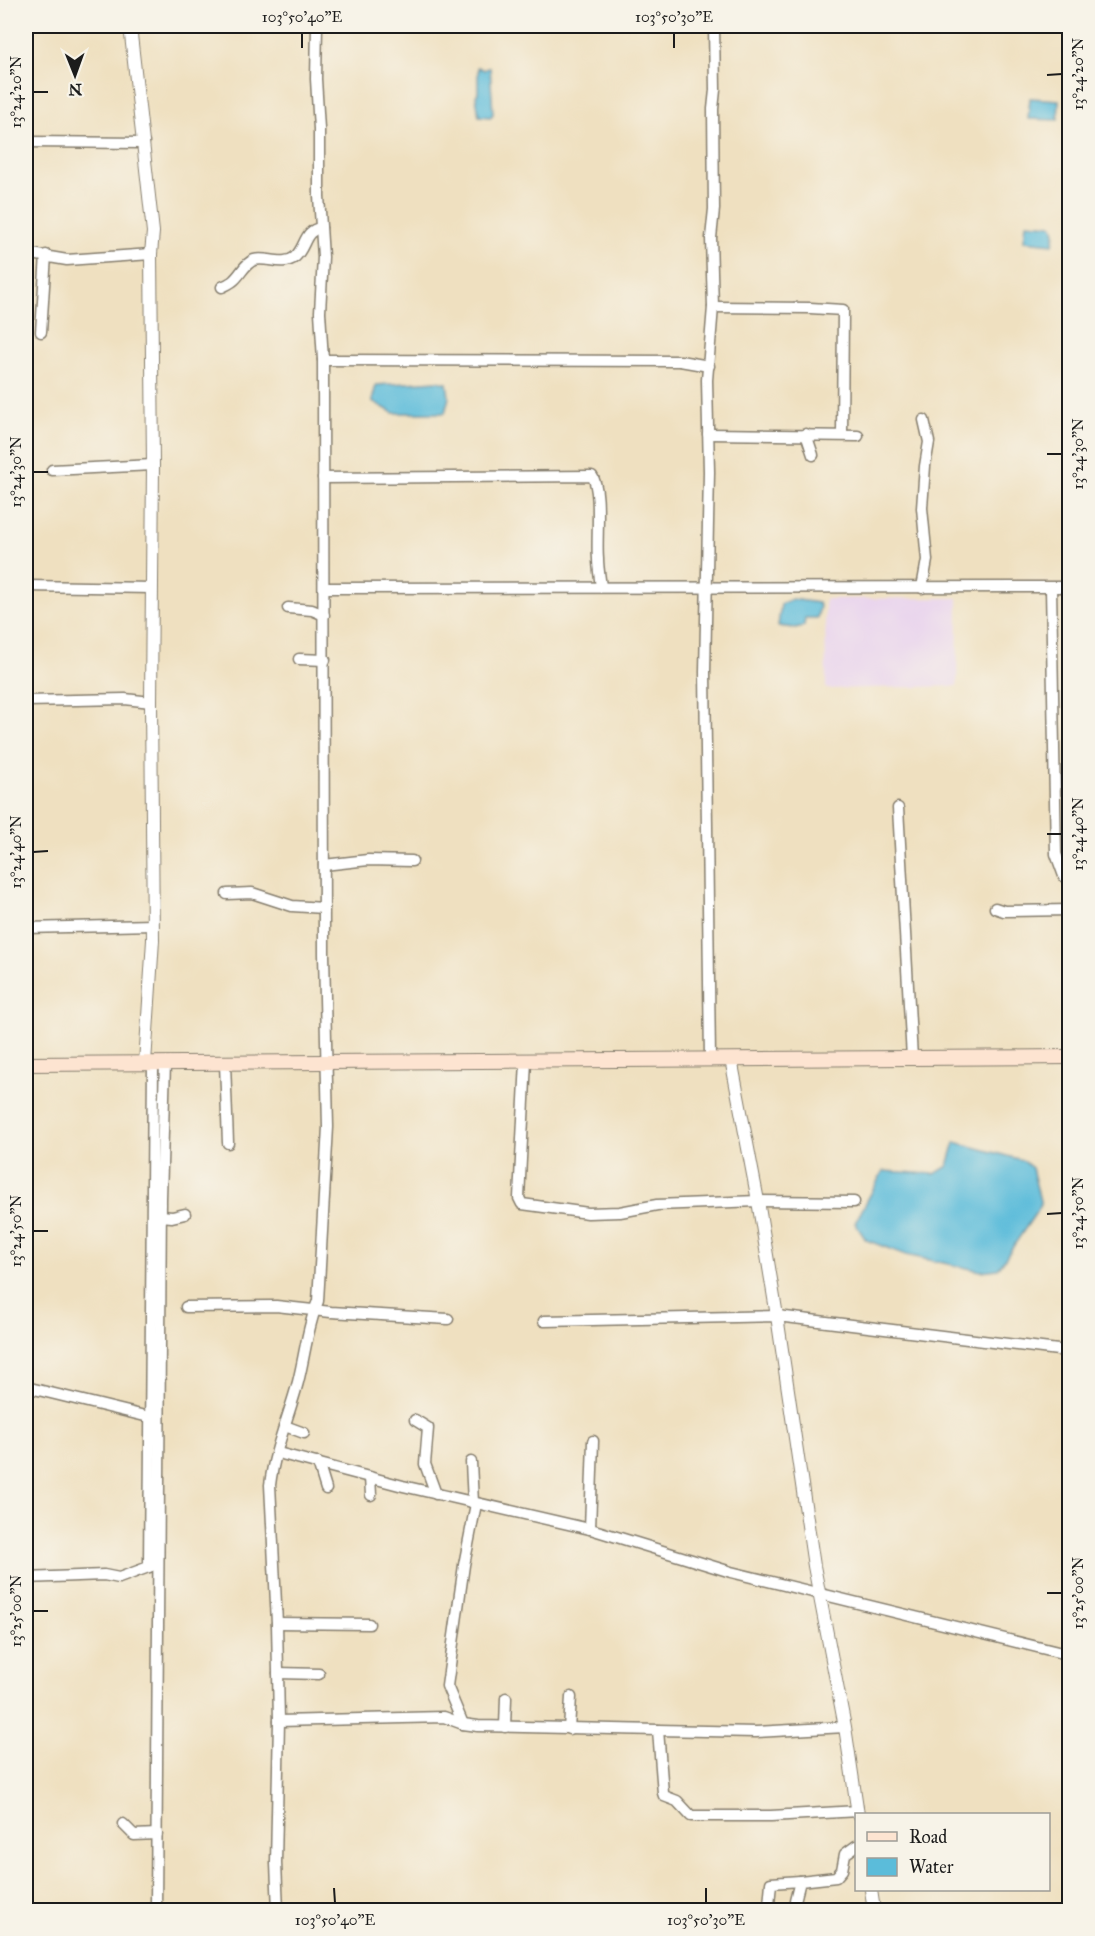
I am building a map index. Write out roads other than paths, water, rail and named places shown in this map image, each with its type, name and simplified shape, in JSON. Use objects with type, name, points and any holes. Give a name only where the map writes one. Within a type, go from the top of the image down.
[{"type":"main road","points":[[26,1064],[1070,1057]]},
{"type":"street","points":[[130,26],[153,232],[151,254],[153,925],[150,1004],[161,1216],[155,1417]]},
{"type":"street","points":[[278,1911],[276,1863],[279,1721],[276,1572],[270,1496],[272,1470],[318,1302],[328,1126],[324,908],[323,360],[320,312],[323,257],[319,196],[317,26]]},
{"type":"street","points":[[710,1059],[705,672],[707,380],[713,307],[711,238],[714,209],[714,26]]},
{"type":"street","points":[[26,142],[144,143]]},
{"type":"street","points":[[222,287],[234,280],[249,262],[256,259],[280,262],[290,260],[296,256],[309,232],[321,228]]},
{"type":"street","points":[[26,253],[77,260],[151,254]]},
{"type":"street","points":[[41,332],[46,255]]},
{"type":"street","points":[[713,307],[843,310],[842,435]]},
{"type":"street","points":[[323,360],[680,361],[709,366]]},
{"type":"street","points":[[922,588],[927,560],[922,508],[929,442],[924,420]]},
{"type":"street","points":[[708,434],[858,436]]},
{"type":"street","points":[[806,434],[813,455]]},
{"type":"street","points":[[52,470],[153,465]]},
{"type":"street","points":[[323,478],[592,476],[596,480],[597,558],[601,587]]},
{"type":"street","points":[[26,586],[152,588]]},
{"type":"street","points":[[324,588],[1070,587]]},
{"type":"street","points":[[1051,588],[1056,854],[1064,876],[1070,880]]},
{"type":"street","points":[[288,608],[312,610],[324,615]]},
{"type":"street","points":[[299,660],[325,660]]},
{"type":"street","points":[[26,701],[125,699],[151,702]]},
{"type":"street","points":[[897,808],[912,1058]]},
{"type":"street","points":[[324,865],[368,860],[412,861]]},
{"type":"street","points":[[227,894],[252,893],[292,906],[324,908]]},
{"type":"street","points":[[994,908],[1070,910]]},
{"type":"street","points":[[26,928],[153,925]]},
{"type":"street","points":[[731,1059],[758,1201],[814,1566],[845,1727],[858,1813]]},
{"type":"street","points":[[526,1061],[519,1198],[522,1204],[602,1213],[657,1205],[758,1201],[855,1202]]},
{"type":"street","points":[[154,1063],[153,1834],[156,1911]]},
{"type":"street","points":[[225,1063],[228,1143]]},
{"type":"street","points":[[161,1216],[185,1214]]},
{"type":"street","points":[[186,1307],[276,1306],[314,1311],[448,1319]]},
{"type":"street","points":[[544,1321],[777,1316],[1058,1350]]},
{"type":"street","points":[[26,1387],[155,1417]]},
{"type":"street","points":[[415,1420],[428,1428],[425,1464],[436,1494]]},
{"type":"street","points":[[285,1426],[304,1433]]},
{"type":"street","points":[[590,1529],[593,1441]]},
{"type":"street","points":[[278,1453],[436,1494],[590,1529],[731,1572],[1070,1655]]},
{"type":"street","points":[[462,1724],[447,1686],[475,1503],[471,1462]]},
{"type":"street","points":[[318,1463],[326,1489]]},
{"type":"street","points":[[369,1477],[371,1495]]},
{"type":"street","points":[[26,1578],[104,1575],[119,1578],[154,1565]]},
{"type":"street","points":[[277,1623],[369,1624]]},
{"type":"street","points":[[278,1673],[319,1674]]},
{"type":"street","points":[[569,1729],[571,1697]]},
{"type":"street","points":[[505,1727],[506,1698]]},
{"type":"street","points":[[279,1721],[444,1717],[462,1724],[505,1727],[756,1732],[845,1727]]},
{"type":"street","points":[[658,1730],[664,1796],[681,1804],[691,1816],[855,1813]]},
{"type":"street","points":[[123,1824],[134,1834],[153,1834]]},
{"type":"street","points":[[711,1911],[766,1908],[770,1904],[771,1883],[836,1877],[842,1870],[845,1854],[855,1847]]},
{"type":"street","points":[[795,1901],[800,1881]]},
{"type":"street","points":[[871,1891],[874,1911]]},
{"type":"water","points":[[478,67],[484,70],[490,67],[493,114],[491,117],[479,116],[476,96]]},
{"type":"water","points":[[1030,98],[1059,100],[1058,120],[1028,119]]},
{"type":"water","points":[[1026,223],[1053,225],[1055,233],[1053,244],[1024,241]]},
{"type":"water","points":[[437,381],[447,383],[449,397],[445,413],[393,413],[372,401],[376,385]]},
{"type":"water","points":[[792,599],[818,603],[820,606],[817,618],[805,618],[804,626],[795,628],[778,626],[781,604]]},
{"type":"water","points":[[955,1142],[1022,1160],[1032,1168],[1041,1205],[998,1269],[981,1271],[906,1255],[866,1240],[855,1223],[883,1171],[935,1174],[948,1166]]}]
